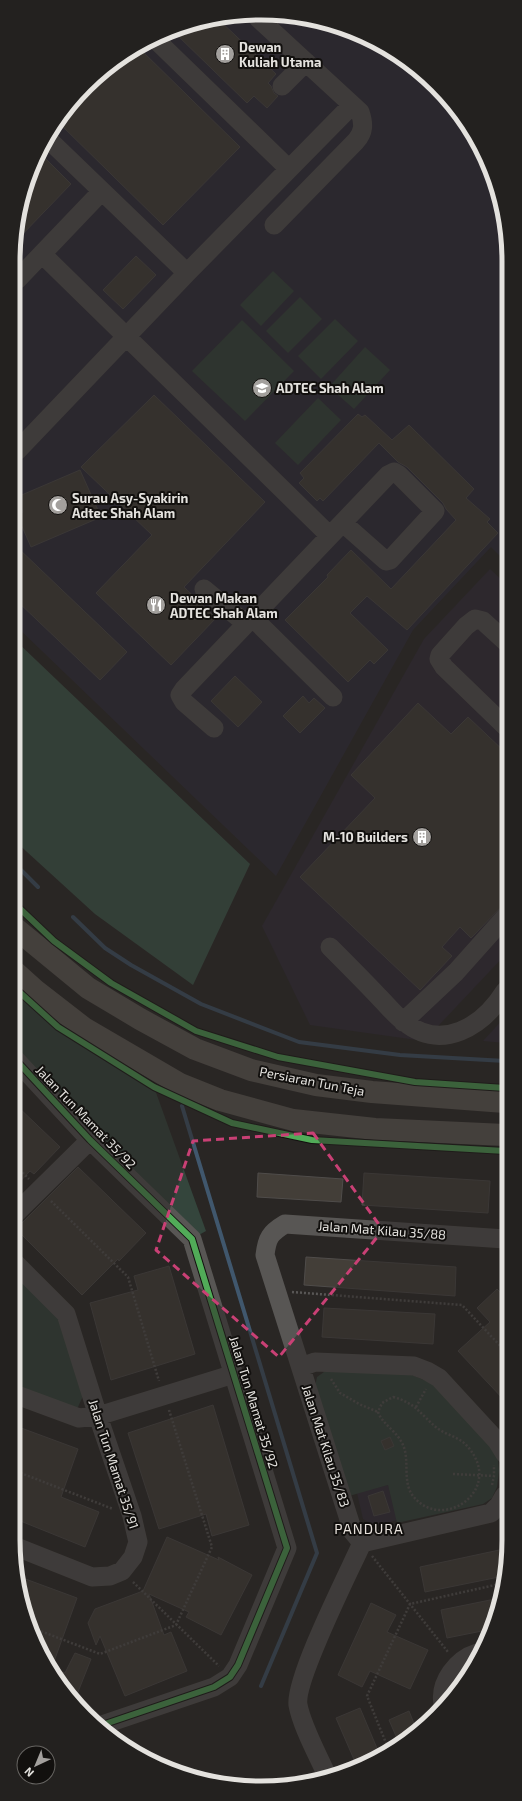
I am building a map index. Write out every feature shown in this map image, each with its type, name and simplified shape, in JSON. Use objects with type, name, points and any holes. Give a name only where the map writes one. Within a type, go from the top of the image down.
[{"type":"main road","name":"Persiaran Tun Teja","points":[[20,932],[51,959],[94,992],[195,1048],[251,1070],[316,1085],[372,1092],[502,1102]]},
{"type":"main road","points":[[20,976],[84,1028],[180,1084],[220,1100],[293,1120],[375,1129],[502,1135]]},
{"type":"street","points":[[260,20],[360,112],[363,127],[361,134],[274,225]]},
{"type":"street","points":[[159,43],[289,169]]},
{"type":"street","points":[[282,86],[306,62]]},
{"type":"street","points":[[20,448],[187,273],[352,105]]},
{"type":"street","points":[[51,142],[187,273]]},
{"type":"street","points":[[274,184],[294,205]]},
{"type":"street","points":[[20,278],[102,191]]},
{"type":"street","points":[[42,254],[127,336],[336,529],[386,561],[390,560],[435,511],[399,475],[394,472],[388,475],[336,529],[248,621],[184,689],[180,695],[184,702],[214,728]]},
{"type":"street","points":[[204,589],[239,618],[257,622],[333,697]]},
{"type":"street","points":[[502,638],[483,621],[476,619],[466,626],[440,655],[439,659],[444,667],[502,723]]},
{"type":"street","points":[[403,1022],[456,972],[502,920]]},
{"type":"street","points":[[330,947],[403,1022],[418,1030],[440,1036],[466,1030],[489,1012],[502,995]]},
{"type":"street","name":"Jalan Tun Mamat 35/92","points":[[20,1064],[90,1140],[192,1239],[288,1548],[238,1665],[230,1677]]},
{"type":"street","points":[[20,1210],[90,1140]]},
{"type":"street","name":"Jalan Mat Kilau 35/88","points":[[267,1240],[274,1230],[285,1224],[502,1239]]},
{"type":"street","name":"Jalan Mat Kilau 35/83","points":[[267,1240],[265,1255],[276,1291],[301,1367],[352,1510],[353,1532],[362,1543]]},
{"type":"street","name":"Jalan Tun Mamat 35/91","points":[[20,1268],[66,1314],[98,1416],[132,1516],[138,1542],[133,1557],[122,1571]]},
{"type":"street","points":[[301,1367],[315,1362],[414,1366],[427,1371],[439,1378],[497,1440],[499,1457]]},
{"type":"street","name":"Jalan Tun Mamat 35/92","points":[[20,1396],[79,1418],[98,1416],[234,1374]]},
{"type":"street","points":[[325,1772],[303,1721],[298,1704],[299,1693],[312,1653],[362,1543],[491,1513],[499,1505],[498,1492]]},
{"type":"street","points":[[21,1549],[92,1577],[110,1576],[122,1571]]},
{"type":"street","points":[[442,1699],[447,1678],[457,1664],[472,1656]]},
{"type":"street","points":[[105,1724],[214,1686],[230,1677]]},
{"type":"path","points":[[20,1170],[128,1277],[212,1547],[176,1625],[100,1654],[37,1630]]},
{"type":"path","points":[[276,1291],[462,1305],[502,1348]]},
{"type":"path","points":[[324,1382],[330,1378],[338,1378]]},
{"type":"path","points":[[330,1378],[340,1393],[358,1404],[378,1412]]},
{"type":"path","points":[[421,1385],[432,1393]]},
{"type":"path","points":[[416,1407],[427,1388]]},
{"type":"path","points":[[456,1508],[469,1499],[477,1488],[480,1476],[473,1454],[460,1440],[437,1428],[416,1407],[405,1400],[393,1397],[382,1403],[378,1412],[380,1418],[396,1432],[404,1446],[408,1484],[411,1494],[420,1503],[434,1509],[456,1508],[468,1505]]},
{"type":"path","points":[[498,1492],[494,1476],[499,1457]]},
{"type":"path","points":[[20,1473],[132,1516]]},
{"type":"path","points":[[453,1474],[494,1476]]},
{"type":"path","points":[[362,1543],[457,1664]]},
{"type":"path","points":[[122,1571],[230,1677]]},
{"type":"path","points":[[410,1604],[497,1584]]},
{"type":"path","points":[[387,1746],[367,1696],[410,1604]]},
{"type":"highlighted area","points":[[313,1133],[383,1230],[279,1357],[156,1250],[193,1141]]},
{"type":"shaded area","name":"ADTEC Shah Alam","points":[[261,20],[292,22],[308,25],[323,28],[353,38],[382,52],[408,70],[442,102],[470,140],[484,169],[494,199],[497,214],[500,230],[502,261],[502,558],[491,547],[413,630],[276,876],[20,630],[20,261],[22,230],[25,214],[28,199],[38,169],[52,140],[70,114],[102,80],[127,61],[169,38],[199,28],[230,22]]},
{"type":"shaded area","points":[[490,569],[502,580],[502,958],[424,1041],[310,1025],[262,926],[424,639]]},
{"type":"shaded area","points":[[502,1020],[502,1043],[483,1041]]},
{"type":"shaded area","points":[[388,1485],[397,1520],[376,1526],[363,1519],[357,1493]]},
{"type":"green space","points":[[273,271],[294,291],[261,326],[240,305]]},
{"type":"green space","points":[[300,297],[322,319],[288,353],[266,331]]},
{"type":"green space","points":[[335,319],[358,341],[321,379],[298,356]]},
{"type":"green space","points":[[242,320],[294,371],[245,421],[192,371]]},
{"type":"green space","points":[[365,347],[390,370],[354,409],[329,387]]},
{"type":"green space","points":[[318,398],[341,420],[298,465],[275,443]]},
{"type":"green space","points":[[20,645],[250,864],[193,985],[95,914],[20,846]]},
{"type":"green space","points":[[20,993],[58,1027],[154,1087],[206,1231],[197,1236],[95,1134],[20,1052]]},
{"type":"green space","points":[[20,1280],[59,1318],[83,1396],[78,1407],[73,1409],[20,1388]]},
{"type":"green space","points":[[331,1370],[410,1374],[433,1384],[490,1444],[498,1459],[499,1471],[497,1487],[492,1498],[483,1504],[397,1523],[388,1485],[349,1496],[315,1387],[317,1377],[324,1372]]},
{"type":"green space","points":[[462,1672],[450,1689],[452,1681]]},
{"type":"building","name":"Dewan Kuliah Utama","points":[[223,23],[276,74],[268,83],[274,93],[278,96],[267,108],[254,96],[247,103],[177,35],[199,28]]},
{"type":"building","points":[[142,51],[240,147],[163,225],[62,126],[80,102],[102,80]]},
{"type":"building","points":[[44,157],[71,184],[22,235],[28,199]]},
{"type":"building","points":[[136,256],[156,275],[123,309],[103,290]]},
{"type":"building","points":[[154,395],[265,502],[184,587],[216,618],[171,665],[96,593],[152,535],[81,467]]},
{"type":"building","points":[[358,414],[362,417],[365,415],[392,440],[409,425],[474,489],[466,498],[490,519],[487,522],[498,533],[407,630],[367,596],[350,613],[388,650],[374,664],[370,660],[348,682],[285,620],[328,577],[327,575],[351,550],[391,589],[456,520],[446,509],[443,503],[407,467],[398,462],[379,443],[323,501],[320,498],[317,501],[299,483],[304,478],[300,473]]},
{"type":"building","name":"Surau Asy-Syakirin Adtec Shah Alam","points":[[80,470],[101,517],[31,547],[20,522],[20,514],[23,512],[20,504],[20,496]]},
{"type":"building","points":[[20,550],[127,652],[100,680],[20,604]]},
{"type":"building","points":[[235,676],[262,702],[238,727],[211,701]]},
{"type":"building","points":[[303,696],[309,703],[314,698],[325,708],[300,733],[283,716]]},
{"type":"building","name":"M-10 Builders","points":[[418,703],[451,734],[468,717],[502,749],[502,906],[471,938],[460,927],[442,947],[452,956],[420,990],[300,877],[375,798],[351,775]]},
{"type":"building","points":[[20,1109],[60,1147],[34,1174],[30,1171],[20,1182]]},
{"type":"building","points":[[78,1167],[146,1233],[119,1261],[118,1259],[82,1295],[20,1233],[20,1225]]},
{"type":"building","points":[[258,1173],[343,1179],[341,1202],[257,1197]]},
{"type":"building","points":[[364,1173],[490,1181],[488,1213],[362,1205]]},
{"type":"building","points":[[306,1257],[456,1267],[455,1296],[304,1285]]},
{"type":"building","points":[[169,1266],[195,1354],[111,1380],[90,1303],[138,1290],[134,1276]]},
{"type":"building","points":[[497,1289],[502,1294],[502,1398],[458,1351],[490,1322],[477,1308]]},
{"type":"building","points":[[324,1308],[435,1314],[433,1344],[322,1337]]},
{"type":"building","points":[[213,1405],[249,1525],[212,1536],[206,1514],[159,1529],[128,1433]]},
{"type":"building","points":[[20,1428],[78,1449],[61,1497],[99,1512],[85,1547],[20,1521]]},
{"type":"building","points":[[390,1437],[394,1446],[385,1450],[381,1441]]},
{"type":"building","points":[[383,1491],[390,1512],[374,1516],[368,1496]]},
{"type":"building","points":[[167,1537],[219,1560],[218,1557],[252,1575],[221,1635],[186,1617],[189,1612],[149,1594],[164,1635],[171,1632],[187,1671],[125,1696],[100,1636],[96,1645],[88,1623],[95,1609],[143,1591]]},
{"type":"building","points":[[501,1550],[499,1577],[425,1592],[420,1567]]},
{"type":"building","points":[[23,1578],[77,1598],[54,1663],[38,1632],[28,1602]]},
{"type":"building","points":[[495,1599],[484,1630],[447,1638],[441,1610]]},
{"type":"building","points":[[371,1603],[396,1615],[387,1632],[428,1650],[410,1689],[370,1671],[362,1687],[338,1675]]},
{"type":"building","points":[[75,1653],[91,1659],[77,1695],[59,1670],[65,1673]]},
{"type":"building","points":[[360,1708],[378,1751],[355,1762],[336,1718]]},
{"type":"building","points":[[409,1711],[415,1725],[397,1739],[389,1720]]},
{"type":"waterway","points":[[20,869],[38,887]]},
{"type":"waterway","points":[[73,917],[105,948],[131,965],[201,1004],[299,1042],[400,1055],[502,1061]]},
{"type":"waterway","points":[[182,1106],[317,1553],[261,1686]]},
{"type":"cycle path","points":[[20,909],[54,941],[111,983],[196,1031],[278,1057],[415,1082],[502,1088]]},
{"type":"cycle path","points":[[20,993],[58,1027],[154,1087],[232,1123],[312,1140],[502,1151]]},
{"type":"cycle path","points":[[20,1064],[90,1140],[192,1239],[287,1548],[238,1665],[230,1677],[214,1687],[105,1724]]},
{"type":"place","name":"Dewan Kuliah Utama","points":[[225,54]]},
{"type":"place","name":"ADTEC Shah Alam","points":[[262,388]]},
{"type":"place","name":"Surau Asy-Syakirin Adtec Shah Alam","points":[[58,505]]},
{"type":"place","name":"Dewan Makan ADTEC Shah Alam","points":[[156,605]]},
{"type":"place","name":"M-10 Builders","points":[[422,837]]},
{"type":"district","name":"PANDURA","points":[[369,1528]]}]
